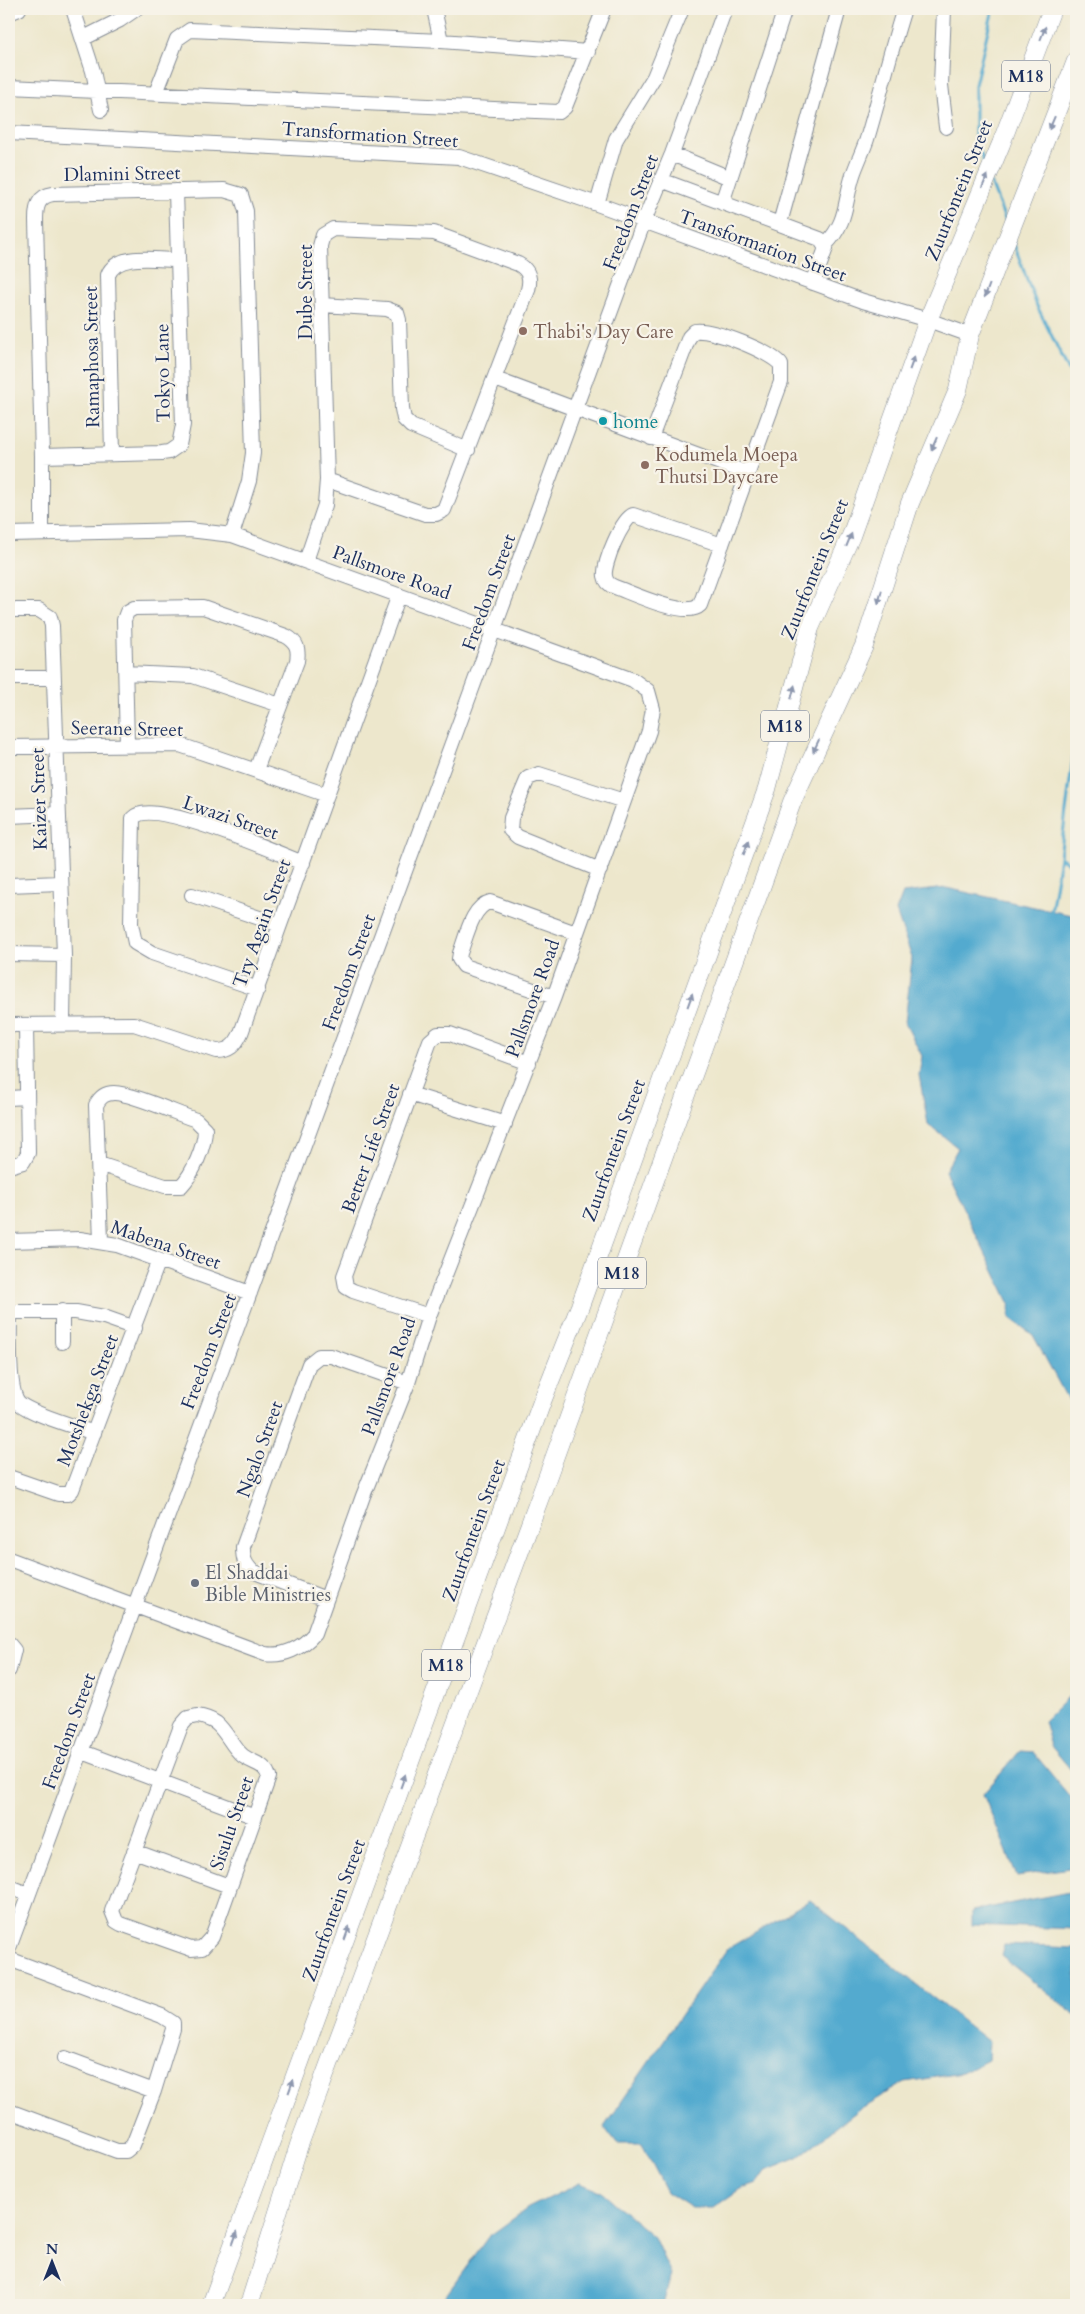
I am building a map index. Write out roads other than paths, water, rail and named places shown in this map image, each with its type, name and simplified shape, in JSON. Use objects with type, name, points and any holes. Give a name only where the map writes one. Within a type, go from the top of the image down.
[{"type":"main road","name":"Zuurfontein Street","points":[[210,2305],[543,1399],[580,1306],[767,789],[808,633],[853,529],[928,320],[1001,144],[1052,9]]},
{"type":"main road","name":"M18","points":[[249,2305],[302,2136],[543,1489],[792,802],[864,646],[906,512],[958,390],[970,335],[1076,61]]},
{"type":"street","points":[[9,13],[19,9]]},
{"type":"street","points":[[73,9],[84,38],[101,110]]},
{"type":"street","points":[[84,38],[120,20],[136,9]]},
{"type":"street","points":[[434,9],[441,40]]},
{"type":"street","points":[[9,87],[558,112],[565,107],[604,9]]},
{"type":"street","points":[[597,204],[616,139],[654,76],[682,9]]},
{"type":"street","name":"Freedom Street","points":[[9,1948],[644,221],[672,154],[725,9]]},
{"type":"street","points":[[722,203],[785,9]]},
{"type":"street","points":[[780,223],[839,9]]},
{"type":"street","points":[[825,245],[841,226],[845,215],[853,176],[867,139],[884,71],[904,9]]},
{"type":"street","points":[[944,9],[941,85],[946,127]]},
{"type":"street","points":[[156,93],[177,39],[190,30],[441,40],[588,52]]},
{"type":"street","name":"Transformation Street","points":[[9,133],[444,155],[472,161],[597,204],[863,301],[928,320],[970,335]]},
{"type":"street","points":[[672,154],[730,178]]},
{"type":"street","points":[[661,180],[820,239],[825,245],[825,253],[813,283]]},
{"type":"street","name":"Dlamini Street","points":[[42,533],[36,220],[38,203],[43,197],[53,194],[224,190],[241,195],[246,211],[253,445],[249,481],[232,535]]},
{"type":"street","name":"Tokyo Lane","points":[[42,456],[162,453],[175,449],[181,440],[176,191]]},
{"type":"street","name":"Dube Street","points":[[306,561],[324,510],[327,480],[321,241],[325,232],[333,229],[434,233],[518,264],[526,270],[530,278],[528,290],[495,379]]},
{"type":"street","name":"Ramaphosa Street","points":[[112,454],[108,276],[114,265],[124,261],[178,260]]},
{"type":"street","points":[[322,305],[387,310],[397,314],[399,320],[404,419],[417,430],[468,450]]},
{"type":"street","points":[[651,438],[689,337],[695,331],[704,330],[714,333],[772,356],[781,365],[781,382],[702,602],[693,610],[679,610],[608,584],[605,577],[606,568],[620,528],[625,520],[633,516],[722,545]]},
{"type":"street","points":[[327,480],[425,514],[441,512],[450,500],[495,379],[575,411],[747,473]]},
{"type":"street","name":"Pallsmore Road","points":[[9,534],[189,530],[232,535],[633,680],[648,690],[653,702],[652,719],[554,997],[429,1316],[408,1383],[314,1634],[301,1645],[280,1655],[265,1654],[9,1559]]},
{"type":"street","name":"Try Again Street","points":[[9,1025],[134,1024],[208,1049],[224,1051],[230,1049],[238,1039],[258,989],[400,595]]},
{"type":"street","points":[[127,744],[124,620],[130,610],[203,607],[286,636],[295,643],[297,661],[256,770]]},
{"type":"street","name":"Kaizer Street","points":[[9,610],[39,610],[50,617],[64,955],[63,1024]]},
{"type":"street","points":[[126,673],[193,676],[280,705]]},
{"type":"street","points":[[9,678],[53,678]]},
{"type":"street","name":"Seerane Street","points":[[9,747],[127,744],[180,745],[327,795]]},
{"type":"street","points":[[600,870],[518,838],[510,830],[512,818],[528,778],[539,774],[624,801]]},
{"type":"street","name":"Lwazi Street","points":[[258,989],[152,953],[142,949],[136,943],[132,924],[133,818],[144,813],[183,818],[303,863]]},
{"type":"street","points":[[9,816],[58,814]]},
{"type":"street","points":[[9,885],[60,883]]},
{"type":"street","points":[[192,895],[280,925]]},
{"type":"street","points":[[554,997],[464,966],[459,959],[460,953],[476,913],[482,905],[490,902],[576,932]]},
{"type":"street","points":[[9,954],[64,955]]},
{"type":"street","points":[[9,1166],[24,1162],[28,1153],[26,1025]]},
{"type":"street","name":"Better Life Street","points":[[429,1316],[353,1292],[346,1287],[344,1280],[430,1041],[438,1034],[450,1034],[529,1063]]},
{"type":"street","points":[[99,1164],[165,1186],[181,1186],[190,1175],[204,1140],[205,1129],[196,1120],[128,1096],[112,1093],[99,1099],[96,1105],[101,1241]]},
{"type":"street","points":[[410,1094],[505,1124]]},
{"type":"street","points":[[9,1098],[27,1097]]},
{"type":"street","name":"Mabena Street","points":[[9,1241],[80,1239],[101,1241],[130,1249],[250,1293]]},
{"type":"street","name":"Motshekga Street","points":[[9,1477],[58,1494],[68,1494],[74,1485],[135,1328],[159,1260]]},
{"type":"street","points":[[62,1311],[62,1342]]},
{"type":"street","points":[[94,1433],[27,1408],[16,1398],[12,1382],[9,1312],[62,1311],[89,1314],[135,1328]]},
{"type":"street","name":"Ngalo Street","points":[[326,1599],[252,1570],[245,1564],[243,1556],[244,1547],[309,1364],[319,1356],[331,1356],[408,1383]]},
{"type":"street","points":[[9,1644],[14,1650],[9,1670]]},
{"type":"street","name":"Sisulu Street","points":[[193,1717],[208,1718],[219,1726],[242,1755],[266,1769],[269,1777],[212,1937],[202,1948],[191,1949],[130,1927],[116,1921],[112,1911],[160,1782],[183,1722],[193,1717]]},
{"type":"street","points":[[80,1751],[255,1817]]},
{"type":"street","points":[[134,1851],[229,1886]]},
{"type":"street","points":[[9,1887],[28,1894]]},
{"type":"street","points":[[9,1959],[162,2016],[173,2023],[173,2035],[154,2091],[130,2149],[117,2151],[9,2111]]},
{"type":"street","points":[[65,2058],[154,2091]]},
{"type":"water","points":[[946,888],[1076,916],[1076,1415],[1033,1335],[1010,1318],[1010,1304],[945,1171],[958,1148],[928,1124],[919,1075],[922,1056],[905,1023],[912,958],[896,911],[903,893]]},
{"type":"water","points":[[1076,1689],[1076,1776],[1051,1746],[1044,1721]]},
{"type":"water","points":[[1020,1751],[1033,1752],[1076,1804],[1076,1867],[1017,1876],[983,1794]]},
{"type":"water","points":[[1069,1892],[1076,1893],[1076,1929],[972,1925],[972,1911]]},
{"type":"water","points":[[810,1900],[989,2042],[988,2060],[962,2073],[905,2082],[861,2108],[798,2157],[766,2170],[757,2183],[740,2189],[713,2208],[692,2208],[667,2192],[642,2144],[617,2144],[604,2127],[727,1949]]},
{"type":"water","points":[[1004,1945],[1076,1948],[1076,2016],[1001,1956]]},
{"type":"water","points":[[580,2183],[600,2191],[654,2237],[671,2275],[663,2305],[439,2305],[488,2237],[528,2208]]},
{"type":"waterway","points":[[329,14],[369,9]]},
{"type":"waterway","points":[[985,165],[975,138],[975,85],[993,9]]},
{"type":"waterway","points":[[991,183],[1006,222]]},
{"type":"waterway","points":[[1013,242],[1037,306],[1072,377],[1076,413]]},
{"type":"waterway","points":[[1076,735],[1060,857],[1076,868]]},
{"type":"waterway","points":[[1051,913],[1060,857]]},
{"type":"place","name":"Thabi's Day Care","points":[[523,331]]},
{"type":"place","name":"home","points":[[603,421]]},
{"type":"place","name":"Kodumela Moepa Thutsi Daycare","points":[[645,465]]},
{"type":"place","name":"El Shaddai Bible Ministries","points":[[195,1583]]}]
